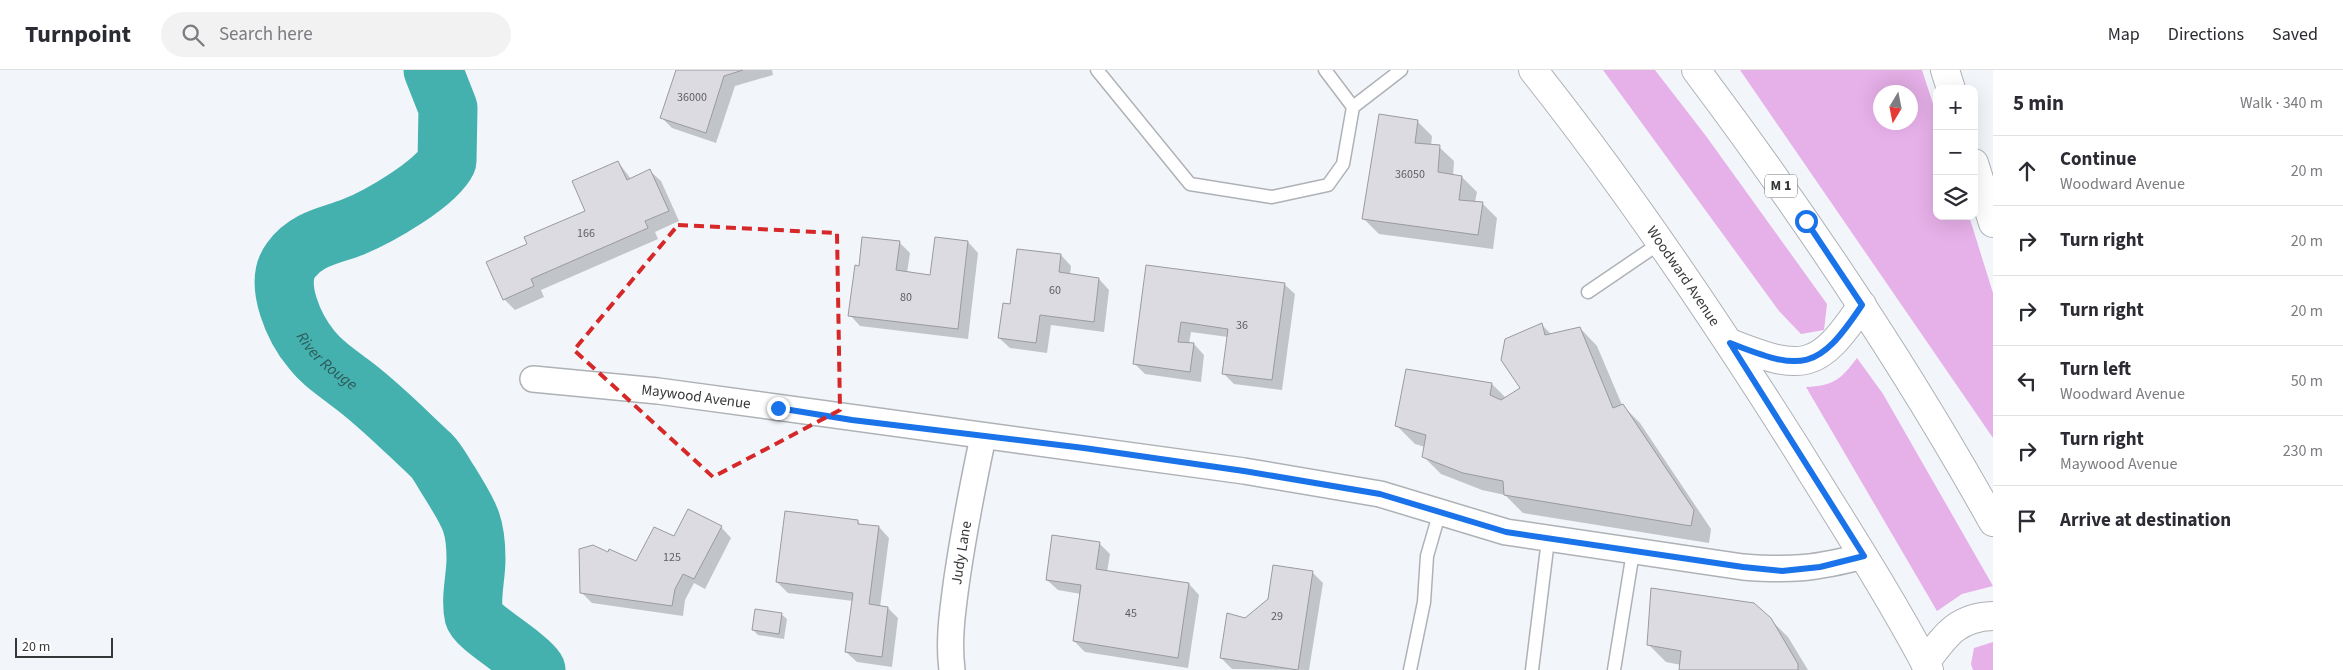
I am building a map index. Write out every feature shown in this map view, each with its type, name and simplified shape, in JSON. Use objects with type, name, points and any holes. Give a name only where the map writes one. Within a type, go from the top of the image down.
[{"type":"main road","name":"Woodward Avenue","points":[[1534,70],[1566,111],[1730,343],[1864,556],[1927,666]]},
{"type":"main road","name":"M 1","points":[[1696,70],[1746,137],[1980,476],[1993,522]]},
{"type":"main road","points":[[1945,70],[1950,85]]},
{"type":"main road","points":[[1978,175],[1993,223]]},
{"type":"main road","points":[[1730,343],[1767,358],[1792,362],[1812,359],[1829,350],[1841,337],[1862,305]]},
{"type":"main road","points":[[1927,666],[1942,639],[1958,625],[1973,618],[1993,616]]},
{"type":"street","name":"Maywood Avenue","points":[[533,379],[658,391],[983,437],[1084,448],[1244,471],[1380,494],[1506,532],[1633,552],[1782,571],[1820,567],[1864,556]]},
{"type":"street","name":"Judy Lane","points":[[952,670],[950,636],[953,606],[971,495],[983,437]]},
{"type":"lane","points":[[1097,70],[1190,184],[1272,197],[1328,185],[1343,164],[1353,107],[1401,70]]},
{"type":"lane","points":[[1325,70],[1353,107]]},
{"type":"lane","points":[[1588,292],[1660,243]]},
{"type":"lane","points":[[1410,670],[1424,602],[1427,556],[1440,511]]},
{"type":"lane","points":[[1532,670],[1548,540]]},
{"type":"lane","points":[[1614,670],[1633,552]]},
{"type":"highlighted area","points":[[678,225],[837,233],[840,410],[713,477],[574,350]]},
{"type":"shaded area","points":[[1603,70],[1655,70],[1706,136],[1827,304],[1824,330],[1801,334],[1779,311]]},
{"type":"shaded area","points":[[1740,70],[1922,70],[1933,104],[1933,220],[1970,220],[1993,293],[1993,438]]},
{"type":"shaded area","points":[[1857,358],[1883,394],[1993,586],[1962,594],[1937,611],[1806,387],[1824,385],[1836,380]]},
{"type":"shaded area","points":[[1993,642],[1993,670],[1973,670],[1971,664],[1974,648]]},
{"type":"building","points":[[676,70],[743,70],[724,76],[706,133],[660,118]]},
{"type":"building","points":[[1379,114],[1418,120],[1415,143],[1440,145],[1438,172],[1462,176],[1459,200],[1483,202],[1478,235],[1362,219]]},
{"type":"building","points":[[618,161],[627,180],[650,169],[669,211],[645,221],[648,228],[531,279],[534,286],[503,300],[486,262],[527,244],[524,237],[585,211],[572,181]]},
{"type":"building","points":[[862,237],[900,241],[896,270],[930,275],[935,237],[968,241],[958,329],[848,316],[855,265],[859,266]]},
{"type":"building","points":[[1017,249],[1061,254],[1059,272],[1099,278],[1094,322],[1040,315],[1036,343],[998,338],[1003,303],[1010,304]]},
{"type":"building","points":[[1146,265],[1285,283],[1272,380],[1222,374],[1228,329],[1181,322],[1178,342],[1194,343],[1190,372],[1133,364]]},
{"type":"building","points":[[1542,323],[1545,335],[1580,327],[1613,408],[1623,404],[1694,510],[1691,526],[1504,495],[1503,481],[1463,473],[1422,457],[1426,435],[1395,426],[1406,369],[1492,383],[1490,395],[1501,400],[1520,388],[1501,360],[1505,339]]},
{"type":"building","points":[[688,509],[722,526],[694,579],[683,574],[675,589],[672,606],[580,593],[579,549],[593,545],[608,552],[609,549],[636,561],[654,527],[674,536]]},
{"type":"building","points":[[785,511],[858,520],[858,524],[879,526],[869,604],[888,607],[882,657],[845,652],[853,593],[776,582]]},
{"type":"building","points":[[1052,535],[1100,542],[1096,569],[1189,583],[1178,658],[1073,641],[1081,585],[1046,580]]},
{"type":"building","points":[[1273,565],[1313,571],[1298,670],[1220,658],[1227,613],[1245,618],[1268,599]]},
{"type":"building","points":[[1651,588],[1754,603],[1771,618],[1798,664],[1798,670],[1679,670],[1681,651],[1647,645]]},
{"type":"building","points":[[755,609],[782,613],[779,634],[752,630]]},
{"type":"waterway","name":"River Rouge","points":[[433,70],[448,108],[447,161],[431,180],[391,208],[353,227],[319,239],[304,247],[291,260],[286,270],[284,281],[285,294],[299,331],[316,355],[381,408],[431,455],[439,465],[466,510],[473,527],[476,546],[473,595],[474,616],[477,621],[523,657],[536,670]]},
{"type":"route","points":[[778,408],[852,420],[1135,455],[1380,494],[1506,532],[1548,540],[1782,571],[1820,567],[1864,556],[1730,343],[1767,358],[1792,362],[1812,359],[1829,350],[1841,337],[1862,305],[1806,221]]}]
